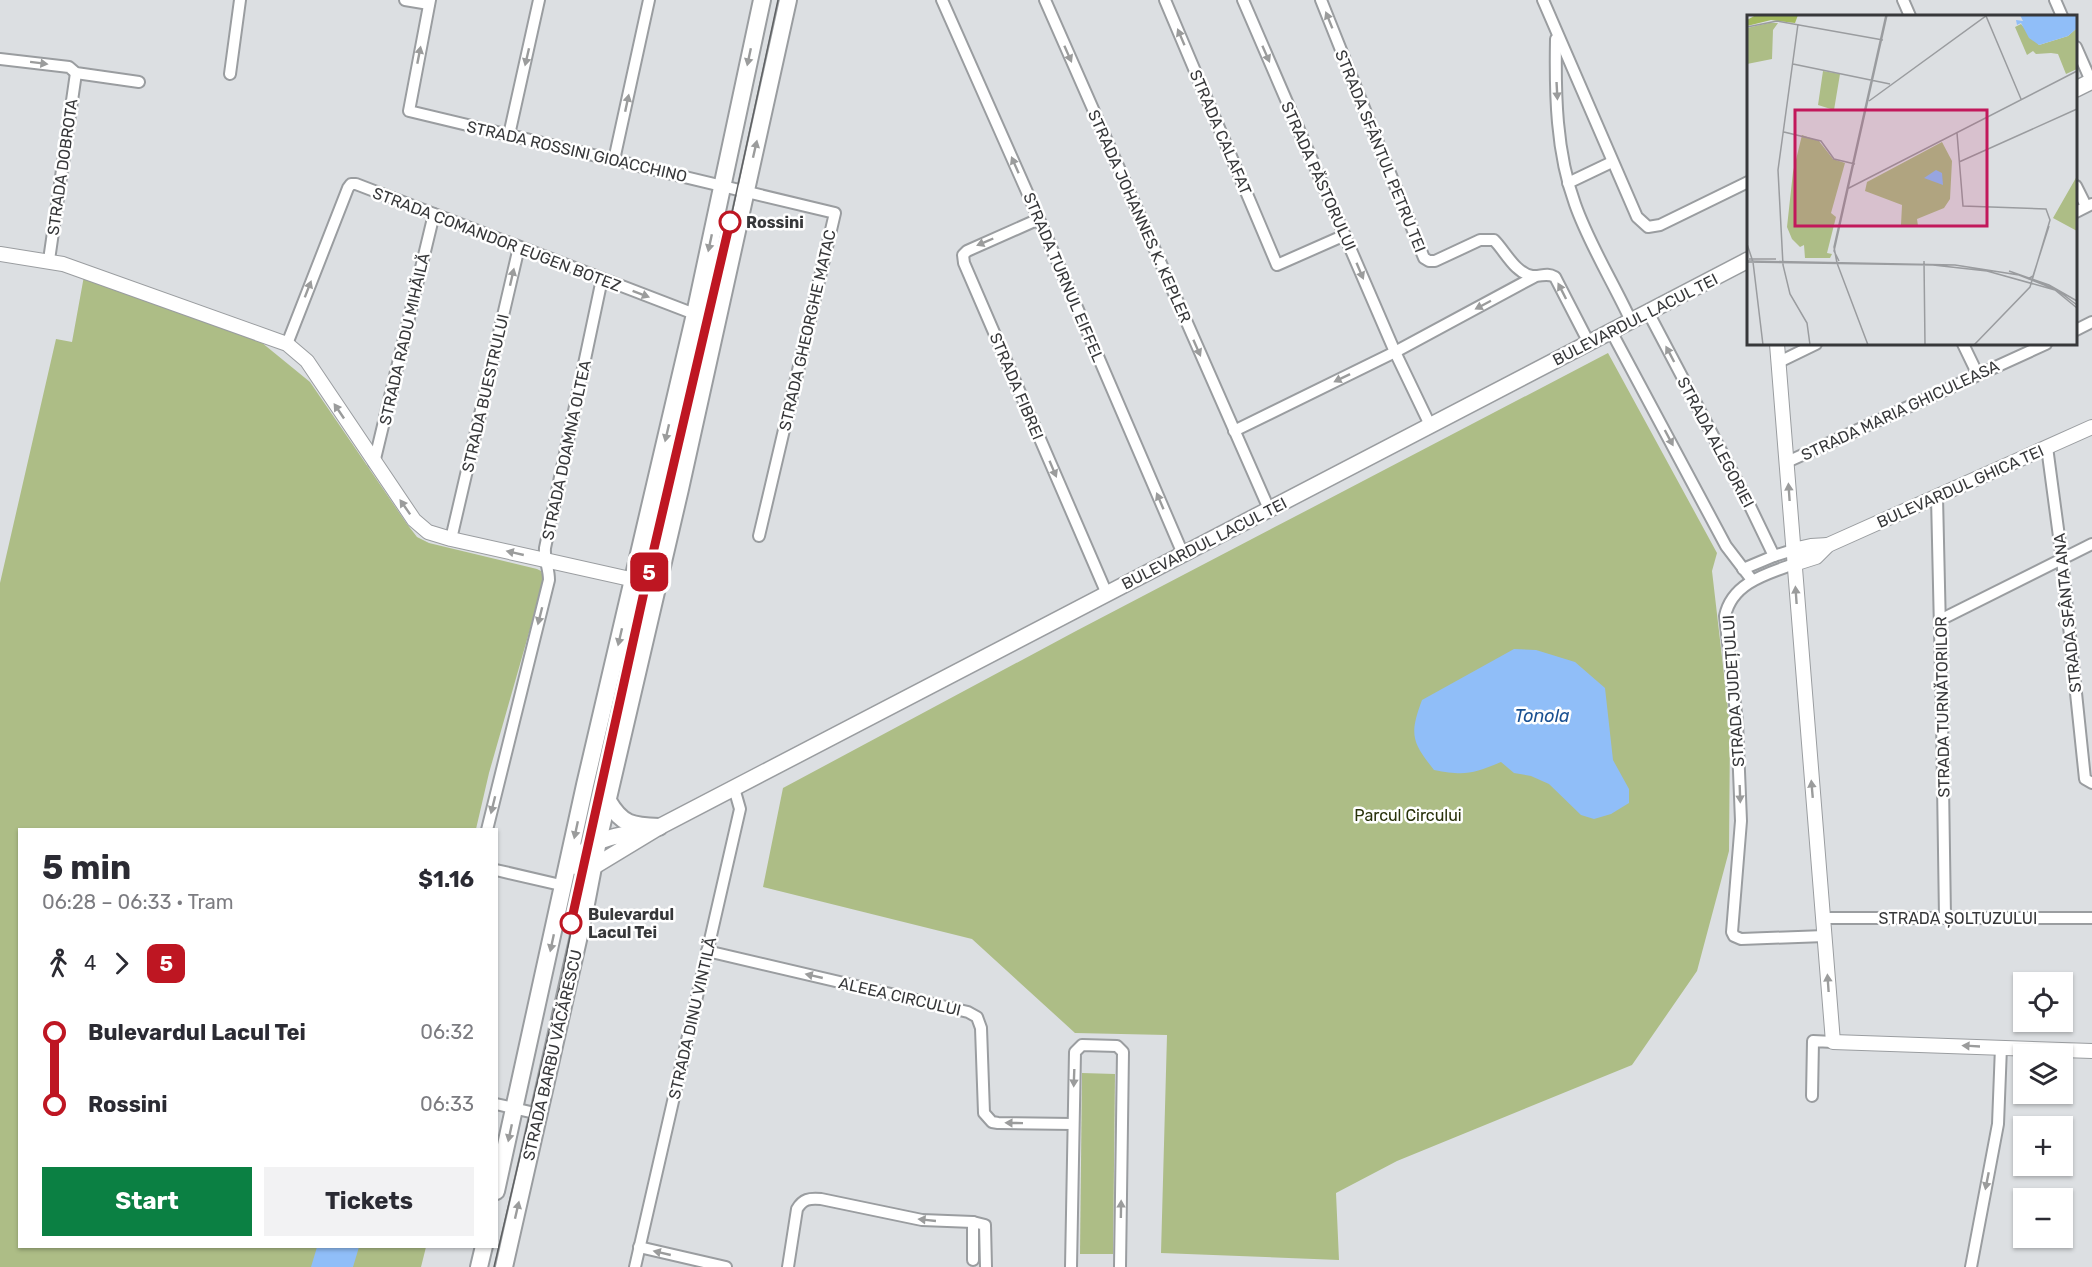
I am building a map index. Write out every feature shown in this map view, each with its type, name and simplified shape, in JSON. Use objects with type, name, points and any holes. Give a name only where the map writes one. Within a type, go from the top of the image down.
[{"type":"main road","name":"STRADA BARBU VĂCĂRESCU","points":[[498,1182],[585,785],[695,314],[762,0]]},
{"type":"main road","name":"STRADA BARBU VĂCĂRESCU","points":[[504,1267],[585,909],[592,867],[718,323],[788,0]]},
{"type":"main road","points":[[2077,88],[2092,81]]},
{"type":"main road","name":"BULEVARDUL LACUL TEI","points":[[592,867],[659,827],[1747,261]]},
{"type":"main road","points":[[608,801],[614,812],[626,822],[633,825],[659,827]]},
{"type":"main road","name":"BULEVARDUL LACUL TEI","points":[[569,865],[588,846],[598,841],[659,827]]},
{"type":"main road","points":[[569,865],[592,867]]},
{"type":"main road","points":[[479,1267],[484,1248]]},
{"type":"street","points":[[230,74],[240,0]]},
{"type":"street","points":[[405,0],[429,2]]},
{"type":"street","points":[[509,135],[539,0]]},
{"type":"street","points":[[614,160],[649,0]]},
{"type":"street","name":"STRADA TURNUL EIFFEL","points":[[942,0],[1184,554]]},
{"type":"street","name":"STRADA JOHANNES K. KEPLER","points":[[1045,0],[1269,509]]},
{"type":"street","name":"STRADA CALAFAT","points":[[1165,0],[1277,265],[1345,235]]},
{"type":"street","name":"STRADA PĂSTORULUI","points":[[1242,0],[1395,352],[1430,425]]},
{"type":"street","name":"STRADA SFÂNTUL PETRU TEI","points":[[1321,0],[1424,258],[1435,261],[1480,240],[1494,240],[1516,266],[1534,277],[1546,274],[1555,277],[1589,343]]},
{"type":"street","points":[[1543,0],[1637,217],[1648,227],[1660,225],[1747,183]]},
{"type":"street","points":[[1903,0],[1910,15]]},
{"type":"street","points":[[2055,0],[2062,15]]},
{"type":"street","name":"STRADA ROSSINI GIOACCHINO","points":[[429,2],[409,111],[746,192]]},
{"type":"street","points":[[1556,33],[1558,113],[1568,183],[1583,224],[1632,321]]},
{"type":"street","points":[[2077,48],[2092,81]]},
{"type":"street","points":[[0,58],[69,67],[76,73],[139,82]]},
{"type":"street","name":"STRADA DOBROTA","points":[[49,260],[76,73]]},
{"type":"street","points":[[1568,183],[1612,162]]},
{"type":"street","name":"STRADA COMANDOR EUGEN BOTEZ","points":[[287,344],[351,184],[718,323]]},
{"type":"street","points":[[2077,187],[2089,205]]},
{"type":"street","name":"STRADA GHEORGHE MATAC","points":[[746,192],[835,213],[759,536]]},
{"type":"street","name":"STRADA RADU MIHĂILĂ","points":[[375,464],[434,214]]},
{"type":"street","name":"STRADA FIBREI","points":[[1039,219],[967,251],[963,255],[964,263],[1107,594]]},
{"type":"street","name":"STRADA BUESTRULUI","points":[[451,539],[519,247]]},
{"type":"street","points":[[0,254],[49,260],[130,286],[287,344],[307,361],[375,464],[420,526],[437,535],[657,585]]},
{"type":"street","points":[[1234,431],[1395,352],[1534,277]]},
{"type":"street","name":"STRADA DOAMNA OLTEA","points":[[487,828],[549,579],[548,567],[544,560],[602,279]]},
{"type":"street","name":"STRADA ALEGORIEI","points":[[1648,312],[1774,556]]},
{"type":"street","points":[[2077,330],[2092,322]]},
{"type":"street","points":[[1611,331],[1726,546],[1743,569],[1752,579],[1794,557]]},
{"type":"street","points":[[1777,345],[1833,1042]]},
{"type":"street","points":[[1779,362],[1814,345]]},
{"type":"street","points":[[1963,345],[1978,375]]},
{"type":"street","name":"STRADA MARIA GHICULEASA","points":[[1787,462],[2044,345]]},
{"type":"street","name":"BULEVARDUL GHICA TEI","points":[[1794,557],[1815,557],[1828,545],[2092,427]]},
{"type":"street","name":"STRADA SFÂNTA ANA","points":[[2047,447],[2089,781]]},
{"type":"street","name":"STRADA TURNĂTORILOR","points":[[1937,497],[1945,917]]},
{"type":"street","points":[[1940,621],[2092,544]]},
{"type":"street","points":[[1743,569],[1774,556],[1794,557]]},
{"type":"street","name":"STRADA JUDEȚULUI","points":[[1752,579],[1730,600],[1725,616],[1737,722],[1741,821],[1732,932],[1734,936],[1741,939],[1825,936]]},
{"type":"street","name":"STRADA DINU VINTILĂ","points":[[635,1267],[740,809],[734,788]]},
{"type":"street","points":[[498,870],[564,886]]},
{"type":"street","name":"STRADA ȘOLTUZULUI","points":[[1823,918],[2092,918]]},
{"type":"street","name":"ALEEA CIRCULUI","points":[[707,951],[968,1012],[977,1017],[981,1029],[983,1106],[987,1118],[998,1123],[1073,1124]]},
{"type":"street","points":[[1812,1096],[1813,1041],[2092,1051]]},
{"type":"street","points":[[1071,1267],[1075,1052],[1082,1045],[1117,1046],[1123,1052],[1120,1267]]},
{"type":"street","points":[[1971,1267],[1998,1124],[2001,1047]]},
{"type":"street","points":[[498,1105],[539,1114]]},
{"type":"street","points":[[788,1267],[797,1209],[801,1201],[809,1198],[922,1220],[973,1222],[985,1225],[986,1267]]},
{"type":"street","points":[[973,1222],[973,1260]]},
{"type":"street","points":[[639,1247],[726,1267]]},
{"type":"green space","points":[[84,276],[261,342],[310,382],[417,537],[429,543],[537,569],[541,571],[544,580],[489,773],[476,828],[18,828],[18,1248],[426,1248],[421,1267],[0,1267],[0,583],[56,339],[72,342]]},
{"type":"green space","name":"Parcul Circului","points":[[1608,353],[1717,553],[1712,571],[1730,726],[1729,851],[1697,971],[1632,1065],[1397,1161],[1336,1193],[1339,1260],[1161,1253],[1167,1035],[1075,1033],[972,939],[763,887],[783,788],[1076,631]]},
{"type":"green space","points":[[1082,1073],[1115,1074],[1113,1254],[1080,1254]]},
{"type":"water","name":"Tonola","points":[[1514,649],[1536,650],[1575,662],[1605,688],[1613,760],[1629,789],[1629,803],[1611,814],[1594,819],[1581,815],[1549,784],[1531,776],[1514,773],[1501,762],[1461,773],[1434,770],[1421,752],[1415,738],[1415,722],[1422,700]]},
{"type":"water","points":[[316,1248],[359,1248],[353,1267],[311,1267]]},
{"type":"tram line","points":[[494,1267],[562,977],[588,846],[646,583],[730,222],[778,0]]},
{"type":"tram line","name":"5","points":[[571,923],[646,583],[730,222]]},
{"type":"place","name":"Rossini","points":[[730,222]]},
{"type":"place","name":"Bulevardul Lacul Tei","points":[[571,923]]}]
